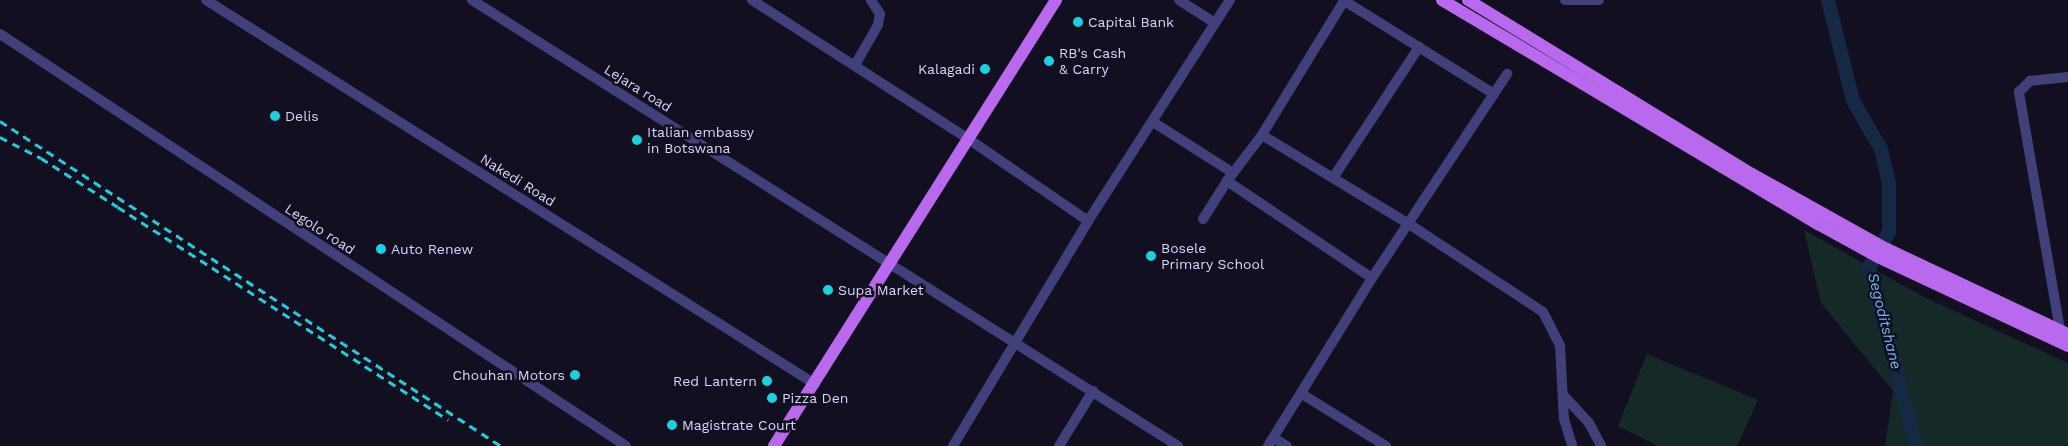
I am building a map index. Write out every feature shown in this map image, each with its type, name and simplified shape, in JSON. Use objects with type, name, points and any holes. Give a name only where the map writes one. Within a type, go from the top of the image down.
[{"type":"main road","points":[[774,446],[891,265],[967,138],[1056,0]]},
{"type":"main road","points":[[1442,0],[1882,253],[2068,346]]},
{"type":"main road","points":[[1468,0],[1822,219]]},
{"type":"main road","points":[[1882,253],[2064,332]]},
{"type":"street","name":"Nakedi Road","points":[[206,0],[815,384]]},
{"type":"street","name":"Lejara road","points":[[472,0],[1093,391],[1163,442],[1178,446]]},
{"type":"street","points":[[752,0],[967,138],[1088,220]]},
{"type":"street","points":[[855,65],[878,25],[880,14],[870,0]]},
{"type":"street","points":[[1179,0],[1215,22]]},
{"type":"street","points":[[953,446],[1013,342],[1088,220],[1230,0]]},
{"type":"street","points":[[1203,219],[1230,177],[1262,135],[1343,0],[1494,94]]},
{"type":"street","points":[[1565,0],[1595,0]]},
{"type":"street","name":"Legolo road","points":[[0,34],[626,446]]},
{"type":"street","points":[[1333,178],[1419,47]]},
{"type":"street","points":[[1287,446],[1271,442],[1372,278],[1508,74]]},
{"type":"street","points":[[2064,332],[2019,92],[2030,81],[2068,77]]},
{"type":"street","points":[[1153,122],[1372,278]]},
{"type":"street","points":[[1262,135],[1409,224],[1543,312],[1560,346],[1564,420],[1572,446]]},
{"type":"street","points":[[1059,446],[1093,391]]},
{"type":"street","points":[[1302,394],[1386,446]]},
{"type":"street","points":[[1564,396],[1588,423],[1601,446]]},
{"type":"green space","points":[[1804,230],[1922,296],[2068,363],[2068,446],[1885,446],[1893,391],[1821,303]]},
{"type":"green space","points":[[1647,354],[1758,400],[1737,446],[1658,446],[1618,426]]},
{"type":"waterway","name":"Segoditshane","points":[[1828,0],[1853,101],[1881,149],[1889,185],[1889,232],[1869,267],[1916,446]]},
{"type":"railway","points":[[0,121],[501,446]]},
{"type":"railway","points":[[0,137],[41,158],[448,420]]},
{"type":"place","name":"Capital Bank","points":[[1078,22]]},
{"type":"place","name":"RB's Cash & Carry","points":[[1049,61]]},
{"type":"place","name":"Kalagadi","points":[[985,69]]},
{"type":"place","name":"Delis","points":[[275,116]]},
{"type":"place","name":"Italian embassy in Botswana","points":[[637,140]]},
{"type":"place","name":"Auto Renew","points":[[381,249]]},
{"type":"place","name":"Bosele Primary School","points":[[1151,256]]},
{"type":"place","name":"Supa Market","points":[[828,290]]},
{"type":"place","name":"Chouhan Motors","points":[[575,375]]},
{"type":"place","name":"Red Lantern","points":[[767,381]]},
{"type":"place","name":"Pizza Den","points":[[772,398]]},
{"type":"place","name":"Magistrate Court","points":[[672,425]]}]
